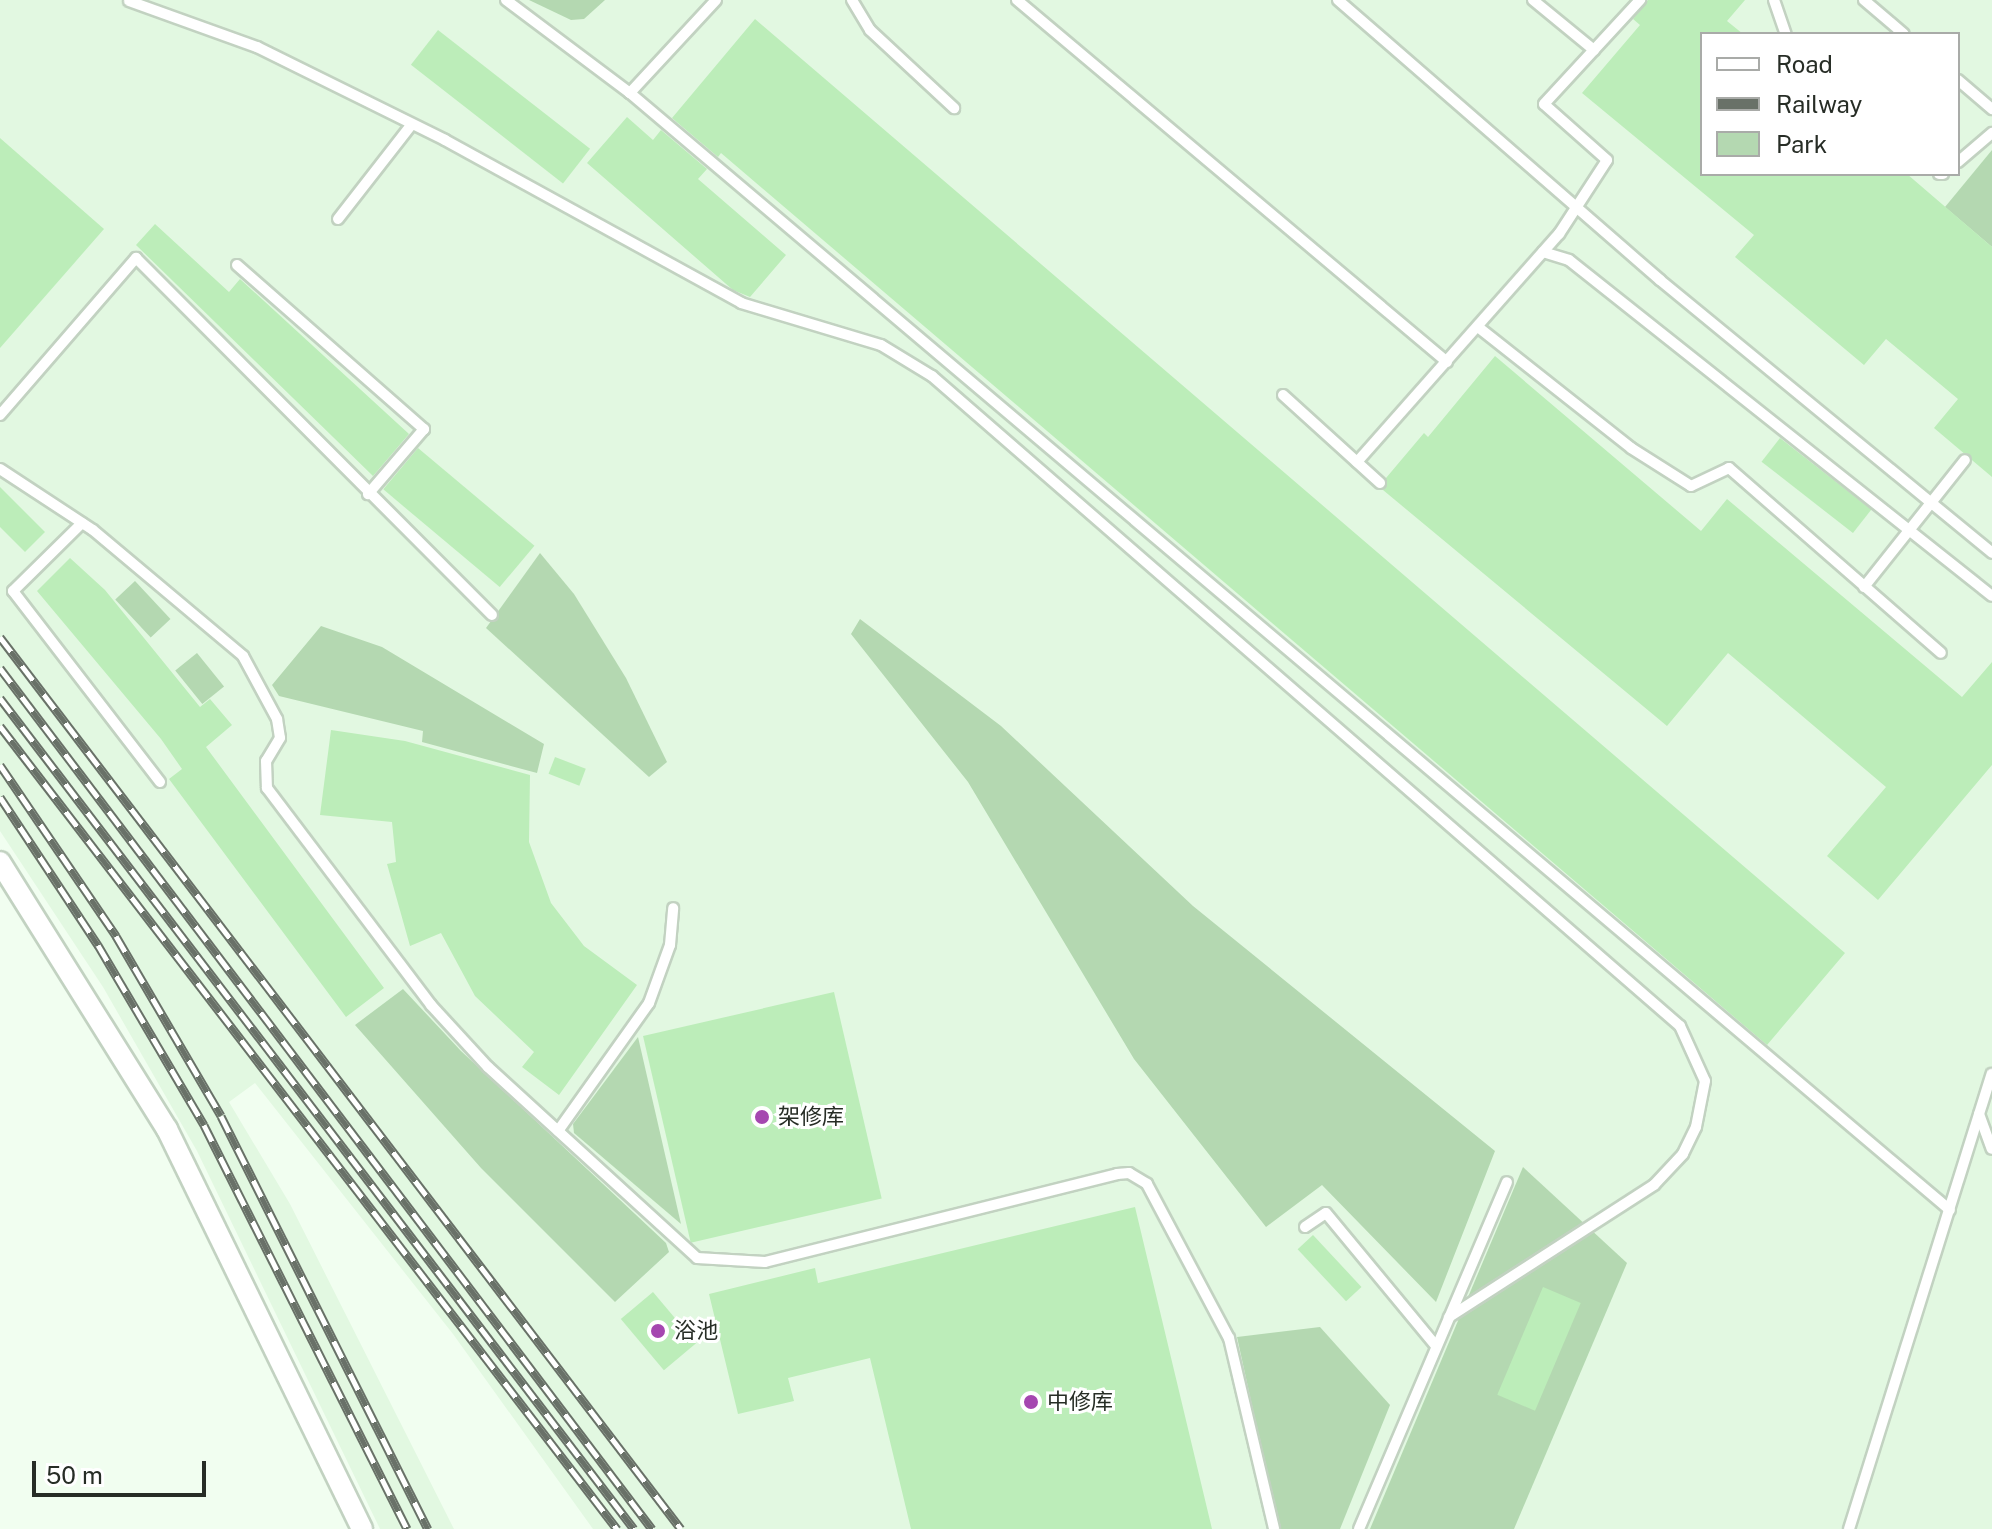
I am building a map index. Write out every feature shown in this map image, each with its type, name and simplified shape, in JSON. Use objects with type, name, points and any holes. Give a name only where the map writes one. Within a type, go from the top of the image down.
[{"type":"street","points":[[0,862],[167,1129],[362,1529]]},
{"type":"lane","points":[[506,0],[630,93],[1950,1210]]},
{"type":"lane","points":[[630,93],[716,0]]},
{"type":"lane","points":[[852,0],[870,30],[954,108]]},
{"type":"lane","points":[[1017,0],[1447,362]]},
{"type":"lane","points":[[1338,0],[1576,205],[1992,553]]},
{"type":"lane","points":[[1533,0],[1594,50]]},
{"type":"lane","points":[[1357,462],[1543,252],[1607,160],[1544,104],[1640,0]]},
{"type":"lane","points":[[1774,0],[1785,32]]},
{"type":"lane","points":[[1864,0],[1902,32]]},
{"type":"lane","points":[[129,1],[257,47],[412,124],[741,303],[881,345],[932,376],[1680,1026],[1705,1081],[1696,1127],[1683,1154],[1654,1185],[1449,1317]]},
{"type":"lane","points":[[1960,82],[1992,109]]},
{"type":"lane","points":[[338,219],[412,124]]},
{"type":"lane","points":[[1960,160],[1992,133]]},
{"type":"lane","points":[[1543,252],[1569,260],[1992,596]]},
{"type":"lane","points":[[0,415],[136,258],[492,615]]},
{"type":"lane","points":[[237,265],[424,429],[368,494]]},
{"type":"lane","points":[[1478,327],[1631,448],[1691,486],[1729,468],[1941,653]]},
{"type":"lane","points":[[1283,395],[1380,483]]},
{"type":"lane","points":[[1864,587],[1928,502],[1965,460]]},
{"type":"lane","points":[[0,469],[82,523],[243,656],[277,719],[280,738],[266,761],[267,788],[431,1005],[488,1067],[697,1258],[730,1264],[765,1262],[1129,1173],[1147,1184],[1229,1338],[1274,1529]]},
{"type":"lane","points":[[82,523],[13,591],[160,782]]},
{"type":"lane","points":[[558,1131],[649,1003],[670,945],[673,908]]},
{"type":"lane","points":[[1849,1529],[1992,1074]]},
{"type":"lane","points":[[1979,1114],[1992,1149]]},
{"type":"lane","points":[[1359,1529],[1507,1182]]},
{"type":"lane","points":[[1305,1227],[1326,1213],[1436,1346]]},
{"type":"shaded area","points":[[0,0],[1992,0],[1992,1529],[593,1529],[453,1334],[255,1083],[229,1102],[290,1204],[454,1529],[380,1529],[197,1151],[103,987],[0,831]]},
{"type":"green space","points":[[529,0],[605,0],[584,19],[571,20]]},
{"type":"green space","points":[[1992,150],[1992,247],[1945,207]]},
{"type":"green space","points":[[540,553],[574,594],[626,678],[667,762],[649,777],[486,628]]},
{"type":"green space","points":[[135,581],[170,619],[151,637],[115,599]]},
{"type":"green space","points":[[860,619],[1001,726],[1193,906],[1495,1151],[1436,1302],[1322,1185],[1266,1227],[1134,1059],[968,782],[851,634]]},
{"type":"green space","points":[[321,626],[382,647],[544,744],[537,773],[422,742],[423,731],[279,696],[272,685]]},
{"type":"green space","points":[[197,653],[224,686],[202,704],[175,671]]},
{"type":"green space","points":[[403,989],[461,1051],[666,1243],[669,1252],[615,1302],[481,1168],[355,1025]]},
{"type":"green space","points":[[638,1037],[681,1224],[574,1133],[573,1124]]},
{"type":"green space","points":[[1523,1167],[1627,1263],[1514,1529],[1370,1529]]},
{"type":"green space","points":[[1320,1327],[1390,1405],[1340,1529],[1279,1529],[1237,1337]]},
{"type":"building","points":[[1648,0],[1745,0],[1727,21],[1741,32],[1700,32],[1700,176],[1909,176],[1992,247],[1992,477],[1934,428],[1958,399],[1886,339],[1864,365],[1735,257],[1754,235],[1582,93],[1640,25],[1633,19]]},
{"type":"building","points":[[755,19],[1845,953],[1767,1045],[721,153],[718,157],[672,118]]},
{"type":"building","points":[[438,30],[590,149],[563,183],[411,65]]},
{"type":"building","points":[[627,117],[653,140],[661,130],[707,169],[698,179],[786,255],[750,297],[733,290],[587,163]]},
{"type":"building","points":[[0,138],[104,229],[0,348]]},
{"type":"building","points":[[155,224],[229,292],[240,279],[409,434],[373,476],[136,245]]},
{"type":"building","points":[[1495,356],[1701,531],[1727,499],[1962,697],[1992,662],[1992,765],[1878,900],[1827,856],[1886,787],[1728,653],[1667,726],[1383,490],[1386,478],[1424,433],[1428,437]]},
{"type":"building","points":[[1780,438],[1871,509],[1853,533],[1762,462]]},
{"type":"building","points":[[418,448],[534,546],[500,587],[383,489]]},
{"type":"building","points":[[0,487],[45,532],[25,552],[0,527]]},
{"type":"building","points":[[70,558],[105,590],[200,707],[210,699],[232,725],[206,747],[384,988],[346,1017],[169,779],[182,769],[161,739],[37,591]]},
{"type":"building","points":[[331,730],[405,741],[530,775],[529,842],[551,903],[584,946],[637,985],[559,1095],[522,1067],[534,1052],[475,996],[441,933],[410,946],[387,864],[396,862],[392,822],[320,815]]},
{"type":"building","points":[[555,757],[586,769],[579,786],[549,774]]},
{"type":"building","name":"架修库","points":[[834,992],[882,1199],[691,1243],[643,1036]]},
{"type":"building","name":"中修库","points":[[1135,1207],[1212,1529],[911,1529],[870,1358],[788,1378],[794,1401],[738,1414],[709,1294],[815,1268],[818,1283]]},
{"type":"building","points":[[1313,1235],[1361,1287],[1346,1301],[1298,1249]]},
{"type":"building","points":[[1543,1287],[1581,1303],[1535,1411],[1497,1395]]},
{"type":"building","name":"浴池","points":[[653,1292],[696,1343],[664,1370],[621,1319]]},
{"type":"railway","points":[[0,637],[681,1529]]},
{"type":"railway","points":[[0,668],[652,1529]]},
{"type":"railway","points":[[0,698],[634,1529]]},
{"type":"railway","points":[[0,726],[617,1529]]},
{"type":"railway","points":[[0,765],[116,936],[221,1116],[428,1529]]},
{"type":"railway","points":[[0,797],[98,945],[204,1125],[407,1529]]},
{"type":"place","name":"架修库","points":[[762,1117]]},
{"type":"place","name":"浴池","points":[[658,1331]]},
{"type":"place","name":"中修库","points":[[1031,1402]]}]
